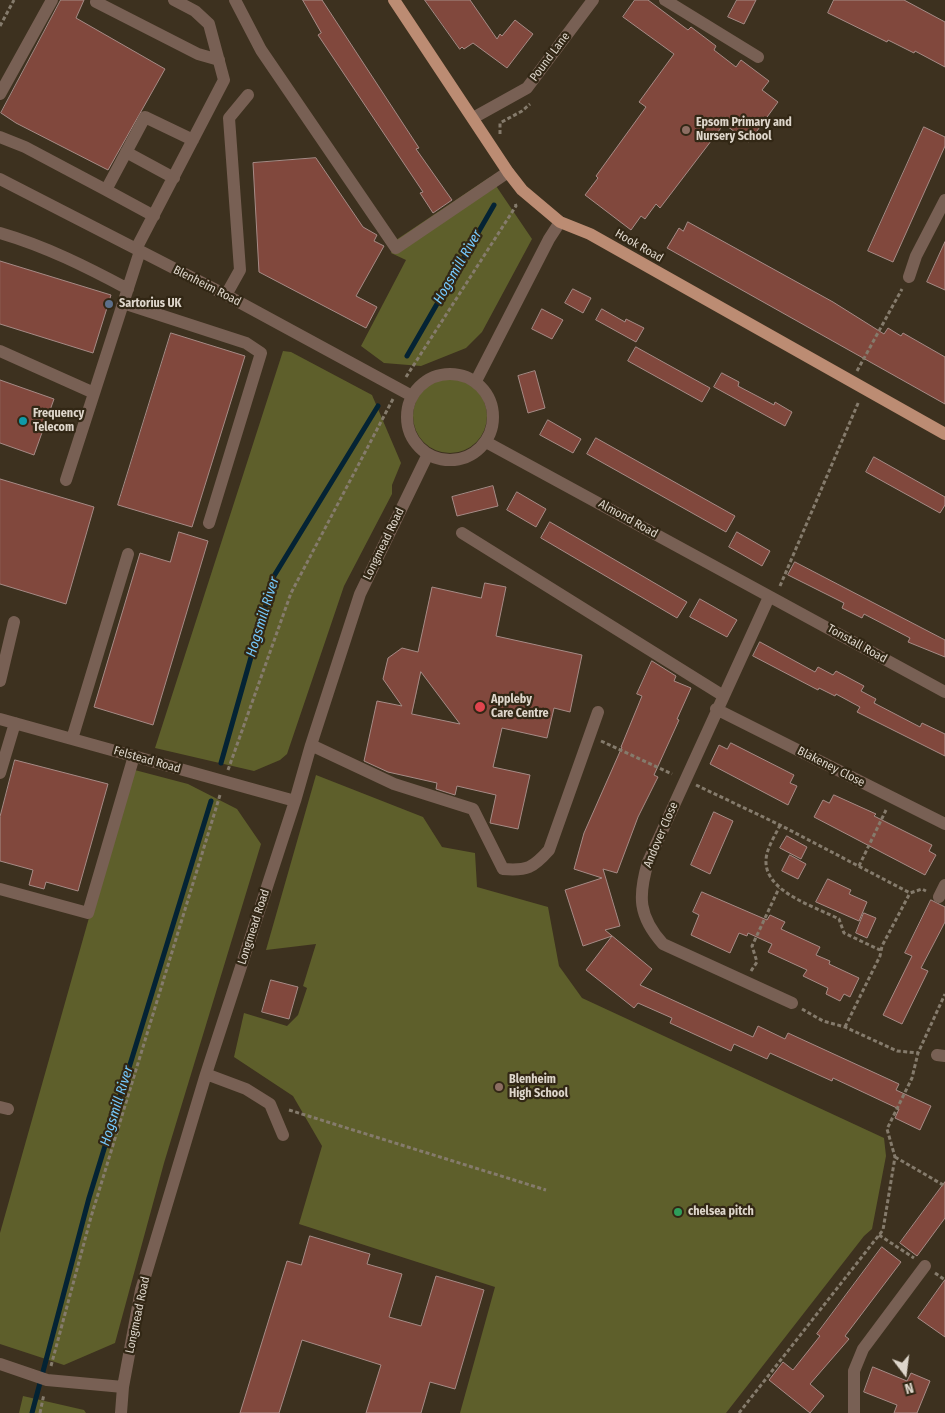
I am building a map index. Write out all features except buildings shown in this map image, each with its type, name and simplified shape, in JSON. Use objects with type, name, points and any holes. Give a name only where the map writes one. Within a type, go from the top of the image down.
[{"type":"main road","name":"Hook Road","points":[[394,0],[508,172],[522,190],[560,222],[590,234],[945,434]]},
{"type":"street","points":[[0,94],[52,0]]},
{"type":"street","points":[[97,0],[96,2],[198,54],[219,60]]},
{"type":"street","points":[[66,480],[128,289],[138,250],[224,80],[209,24],[196,11],[174,0]]},
{"type":"street","points":[[235,0],[261,50],[396,248],[508,172]]},
{"type":"street","name":"Pound Lane","points":[[473,118],[527,88],[593,0]]},
{"type":"street","points":[[665,0],[758,56]]},
{"type":"street","points":[[226,296],[240,270],[229,118],[248,95]]},
{"type":"street","points":[[106,190],[145,117],[193,140]]},
{"type":"street","points":[[0,137],[24,147],[154,216]]},
{"type":"street","points":[[126,152],[174,178]]},
{"type":"street","name":"Blenheim Road","points":[[0,179],[226,296],[412,396]]},
{"type":"street","points":[[908,277],[916,256],[945,200]]},
{"type":"street","points":[[476,381],[548,239],[560,222]]},
{"type":"street","points":[[0,233],[23,239],[87,267],[128,289]]},
{"type":"street","points":[[123,303],[246,343],[261,353],[210,523]]},
{"type":"street","points":[[0,351],[94,393]]},
{"type":"street","points":[[446,373],[461,374],[476,381],[486,392],[494,411],[493,426],[486,442],[476,452],[456,460],[441,459],[428,454],[416,444],[409,432],[406,417],[412,396],[421,384],[434,376],[446,373]]},
{"type":"street","name":"Almond Road","points":[[486,442],[772,598]]},
{"type":"street","name":"Longmead Road","points":[[121,1413],[123,1387],[142,1290],[206,1074],[295,801],[311,745],[360,594],[428,454]]},
{"type":"street","points":[[462,533],[722,695]]},
{"type":"street","points":[[72,739],[128,554]]},
{"type":"street","name":"Tonstall Road","points":[[772,598],[945,692]]},
{"type":"street","name":"Andover Close","points":[[772,598],[722,695],[684,780],[648,862],[640,898],[644,915],[651,931],[663,944],[792,1003]]},
{"type":"street","points":[[0,681],[14,622]]},
{"type":"street","name":"Blakeney Close","points":[[716,709],[945,824]]},
{"type":"street","points":[[311,745],[394,784],[472,809],[503,869],[518,870],[534,866],[549,850],[598,712]]},
{"type":"street","name":"Felstead Road","points":[[0,719],[295,801]]},
{"type":"street","points":[[0,773],[15,723]]},
{"type":"street","points":[[0,889],[88,913],[134,756]]},
{"type":"street","points":[[939,897],[945,885]]},
{"type":"street","points":[[206,1074],[246,1089],[270,1104],[283,1135]]},
{"type":"street","points":[[854,1413],[854,1371],[863,1349],[925,1266]]},
{"type":"street","points":[[0,1364],[47,1380],[123,1387]]},
{"type":"path","points":[[0,26],[14,0]]},
{"type":"path","points":[[40,1413],[47,1380],[91,1217],[224,782],[291,593],[399,388],[516,206],[512,199]]},
{"type":"path","points":[[851,382],[908,277]]},
{"type":"path","points":[[772,598],[864,389]]},
{"type":"path","points":[[590,735],[780,825],[910,893]]},
{"type":"path","points":[[859,866],[892,798]]},
{"type":"path","points":[[780,825],[766,860],[767,872],[779,888],[839,918],[844,932],[880,950]]},
{"type":"path","points":[[744,981],[757,962],[752,946],[779,888]]},
{"type":"path","points":[[845,1027],[880,956],[880,950],[910,893],[922,889],[939,897]]},
{"type":"path","points":[[739,1413],[883,1230],[895,1156],[887,1129],[912,1078],[918,1053],[945,994]]},
{"type":"path","points":[[792,1003],[823,1021],[845,1027],[897,1051],[941,1055]]},
{"type":"path","points":[[270,1104],[546,1190]]},
{"type":"path","points":[[895,1156],[945,1186]]},
{"type":"shaded area","points":[[490,177],[532,239],[482,332],[466,348],[421,366],[384,363],[361,346],[406,260],[391,253],[396,240]]},
{"type":"shaded area","points":[[283,351],[291,352],[372,395],[401,463],[392,485],[392,494],[344,586],[287,754],[280,760],[254,771],[155,748]]},
{"type":"shaded area","points":[[450,379],[471,385],[481,395],[487,416],[481,437],[471,447],[450,453],[429,447],[419,437],[413,416],[419,395],[429,385]]},
{"type":"shaded area","points":[[131,769],[188,784],[237,809],[261,844],[164,1163],[115,1343],[64,1365],[0,1344],[0,1233]]},
{"type":"shaded area","name":"Blenheim High School","points":[[316,775],[423,817],[442,847],[475,853],[477,887],[548,907],[559,966],[582,998],[884,1138],[886,1156],[872,1229],[864,1236],[726,1413],[460,1413],[495,1287],[299,1224],[322,1146],[293,1096],[234,1057],[244,1013],[287,1026],[298,1015],[307,988],[303,986],[316,944],[266,950]]},
{"type":"shaded area","points":[[23,1396],[84,1410],[86,1413],[19,1413]]},
{"type":"waterway","name":"Hogsmill River","points":[[407,356],[494,205]]},
{"type":"waterway","name":"Hogsmill River","points":[[221,763],[274,576],[378,406]]},
{"type":"waterway","name":"Hogsmill River","points":[[32,1413],[89,1198],[211,801]]},
{"type":"place","name":"Epsom Primary and Nursery School","points":[[686,130]]},
{"type":"place","name":"Sartorius UK","points":[[109,304]]},
{"type":"place","name":"Frequency Telecom","points":[[23,421]]},
{"type":"place","name":"Appleby Care Centre","points":[[480,707]]},
{"type":"place","name":"Blenheim High School","points":[[499,1087]]},
{"type":"place","name":"chelsea pitch","points":[[678,1212]]}]
